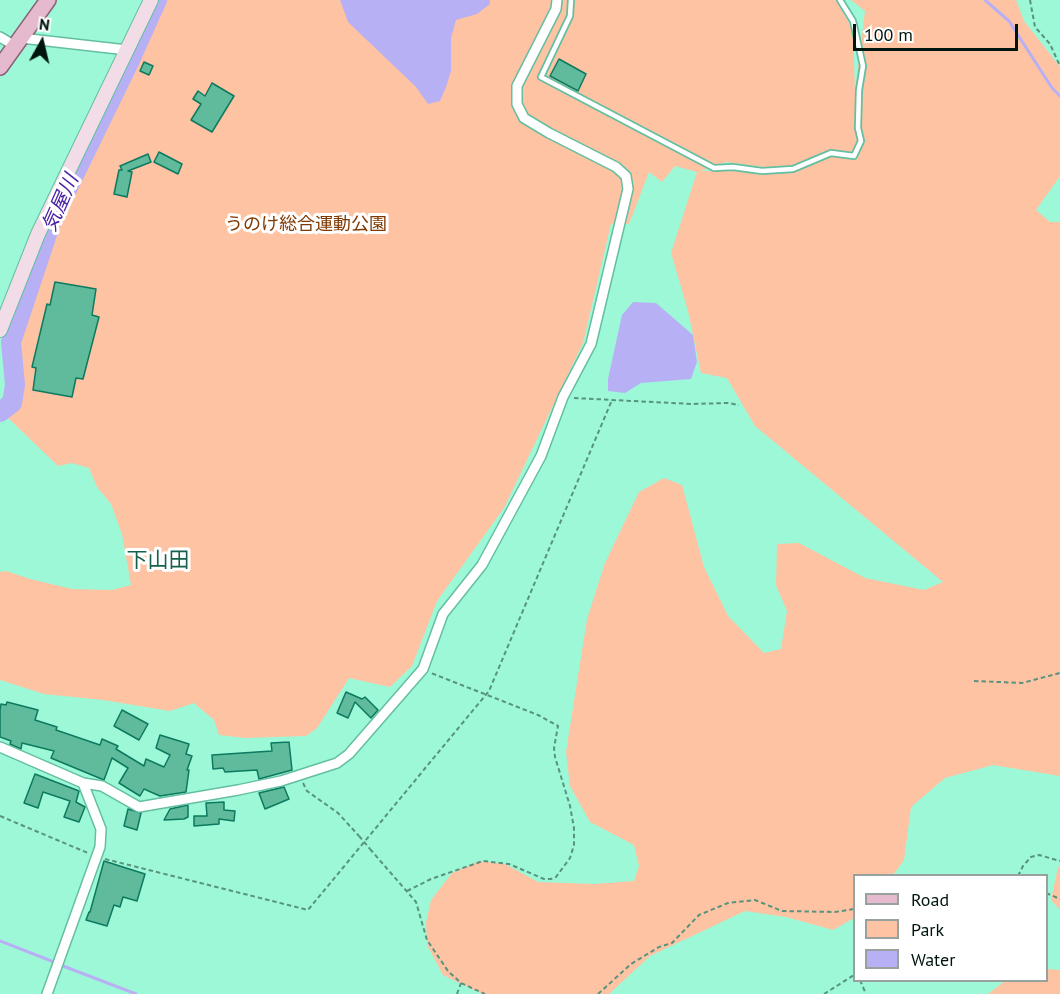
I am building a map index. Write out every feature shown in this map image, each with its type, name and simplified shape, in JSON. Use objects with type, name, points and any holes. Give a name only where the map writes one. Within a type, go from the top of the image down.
[{"type":"main road","points":[[0,67],[48,0]]},
{"type":"street","points":[[0,330],[38,234],[151,0]]},
{"type":"street","points":[[0,747],[83,783],[102,786],[139,807],[238,790],[298,776],[337,763],[349,754],[423,669],[443,614],[482,565],[541,456],[562,397],[591,344],[628,189],[626,176],[616,167],[524,118],[516,104],[517,86],[556,9],[557,0]]},
{"type":"street","points":[[0,37],[18,42],[127,50]]},
{"type":"street","points":[[47,994],[100,847],[101,829],[83,783]]},
{"type":"lane","points":[[571,0],[570,16],[541,77],[714,168],[733,167],[762,171],[793,169],[831,153],[854,156],[861,141],[859,90],[863,66],[853,21],[840,0]]},
{"type":"path","points":[[1030,0],[1035,27],[1050,44],[1060,66]]},
{"type":"path","points":[[562,397],[739,405]]},
{"type":"path","points":[[407,891],[430,879],[483,861],[509,864],[544,879],[551,879],[556,877],[570,858],[574,845],[570,806],[555,757],[554,748],[558,726],[538,715],[423,669]]},
{"type":"path","points":[[974,681],[1022,683],[1060,673]]},
{"type":"path","points":[[298,776],[307,791],[338,813],[416,902],[427,940],[448,971],[461,983],[485,994]]},
{"type":"path","points":[[1019,874],[1031,857],[1039,855],[1060,861]]},
{"type":"path","points":[[598,994],[631,964],[659,947],[672,943],[699,915],[720,906],[755,900],[782,911],[835,912],[853,909]]},
{"type":"path","points":[[824,994],[853,976]]},
{"type":"path","points":[[457,994],[461,983]]},
{"type":"green space","name":"うのけ総合運動公園","points":[[163,0],[838,0],[853,32],[855,92],[865,11],[851,0],[1016,0],[1024,21],[1060,67],[1060,176],[1036,210],[1050,222],[1060,222],[1060,776],[993,765],[945,778],[911,807],[904,860],[894,874],[853,874],[853,919],[833,930],[786,917],[745,911],[650,956],[609,994],[482,994],[443,975],[427,945],[426,922],[431,900],[452,873],[479,861],[505,864],[538,882],[594,884],[634,881],[639,866],[634,845],[590,822],[570,786],[566,752],[587,619],[605,563],[639,492],[664,478],[682,485],[704,567],[728,616],[764,653],[781,649],[787,611],[776,585],[777,544],[799,543],[865,578],[924,590],[943,582],[755,426],[727,378],[701,373],[688,311],[671,253],[697,172],[675,166],[662,182],[649,172],[629,224],[611,224],[583,343],[504,508],[437,601],[412,666],[390,687],[349,678],[317,728],[306,736],[245,738],[219,735],[214,720],[194,703],[170,711],[103,700],[44,694],[0,680],[0,572],[6,571],[72,589],[112,590],[131,585],[122,534],[111,504],[97,487],[89,468],[72,463],[58,466],[7,417],[21,333],[57,227]],"holes":[[[726,162],[786,170],[700,171]]]},
{"type":"green space","points":[[1058,867],[1060,867],[1060,910],[1051,900]]},
{"type":"green space","points":[[1048,969],[1060,970],[1060,994],[988,994],[1004,982],[1048,982]]},
{"type":"water","points":[[340,0],[490,0],[490,4],[477,14],[456,20],[451,38],[451,71],[446,87],[440,101],[428,104],[416,87],[348,22]]},
{"type":"water","points":[[633,302],[656,303],[693,335],[697,362],[691,379],[641,383],[625,393],[608,391],[608,379],[622,315]]},
{"type":"building","points":[[559,59],[586,74],[578,91],[550,76]]},
{"type":"building","points":[[144,62],[153,66],[149,75],[140,71]]},
{"type":"building","points":[[212,83],[234,96],[212,132],[191,120],[201,104],[193,99],[198,91],[205,96]]},
{"type":"building","points":[[159,152],[182,164],[178,174],[154,162]]},
{"type":"building","points":[[148,154],[151,162],[128,171],[132,172],[127,197],[114,194],[119,170],[122,170],[120,166]]},
{"type":"building","points":[[55,282],[96,289],[92,315],[99,317],[83,379],[76,378],[72,397],[33,390],[36,368],[32,367],[47,304],[50,305]]},
{"type":"building","points":[[346,692],[362,699],[365,697],[378,710],[371,718],[355,702],[348,718],[337,713]]},
{"type":"building","points":[[7,702],[38,710],[35,720],[57,727],[56,730],[100,745],[102,739],[118,746],[116,749],[144,766],[146,759],[164,767],[170,755],[156,748],[160,735],[189,744],[186,754],[192,756],[187,770],[189,770],[186,792],[160,796],[144,789],[140,796],[119,783],[128,768],[112,758],[104,780],[51,758],[54,751],[22,743],[21,749],[10,744],[11,741],[0,737],[1,704],[6,705]]},
{"type":"building","points":[[122,710],[148,724],[139,740],[114,726]]},
{"type":"building","points":[[289,742],[292,770],[259,779],[257,770],[225,772],[223,768],[213,769],[212,755],[272,751],[271,743]]},
{"type":"building","points":[[35,774],[79,791],[76,802],[85,807],[79,822],[64,817],[70,801],[43,792],[38,808],[24,803]]},
{"type":"building","points":[[284,787],[289,799],[265,809],[259,793]]},
{"type":"building","points":[[224,802],[224,810],[235,811],[234,821],[219,819],[219,824],[194,826],[194,816],[207,816],[206,803]]},
{"type":"building","points":[[188,805],[188,817],[164,820],[170,809]]},
{"type":"building","points":[[128,809],[141,813],[137,830],[124,826]]},
{"type":"building","points":[[104,861],[145,874],[137,901],[123,897],[120,907],[114,905],[107,926],[86,920]]},
{"type":"waterway","name":"気屋川","points":[[0,412],[12,403],[15,385],[11,342],[51,222],[157,0]]},
{"type":"waterway","name":"気屋川","points":[[985,0],[1009,21],[1052,88],[1060,96]]},
{"type":"waterway","points":[[0,941],[54,962]]},
{"type":"waterway","points":[[63,966],[136,994]]},
{"type":"district","name":"下山田","points":[[158,561]]}]
